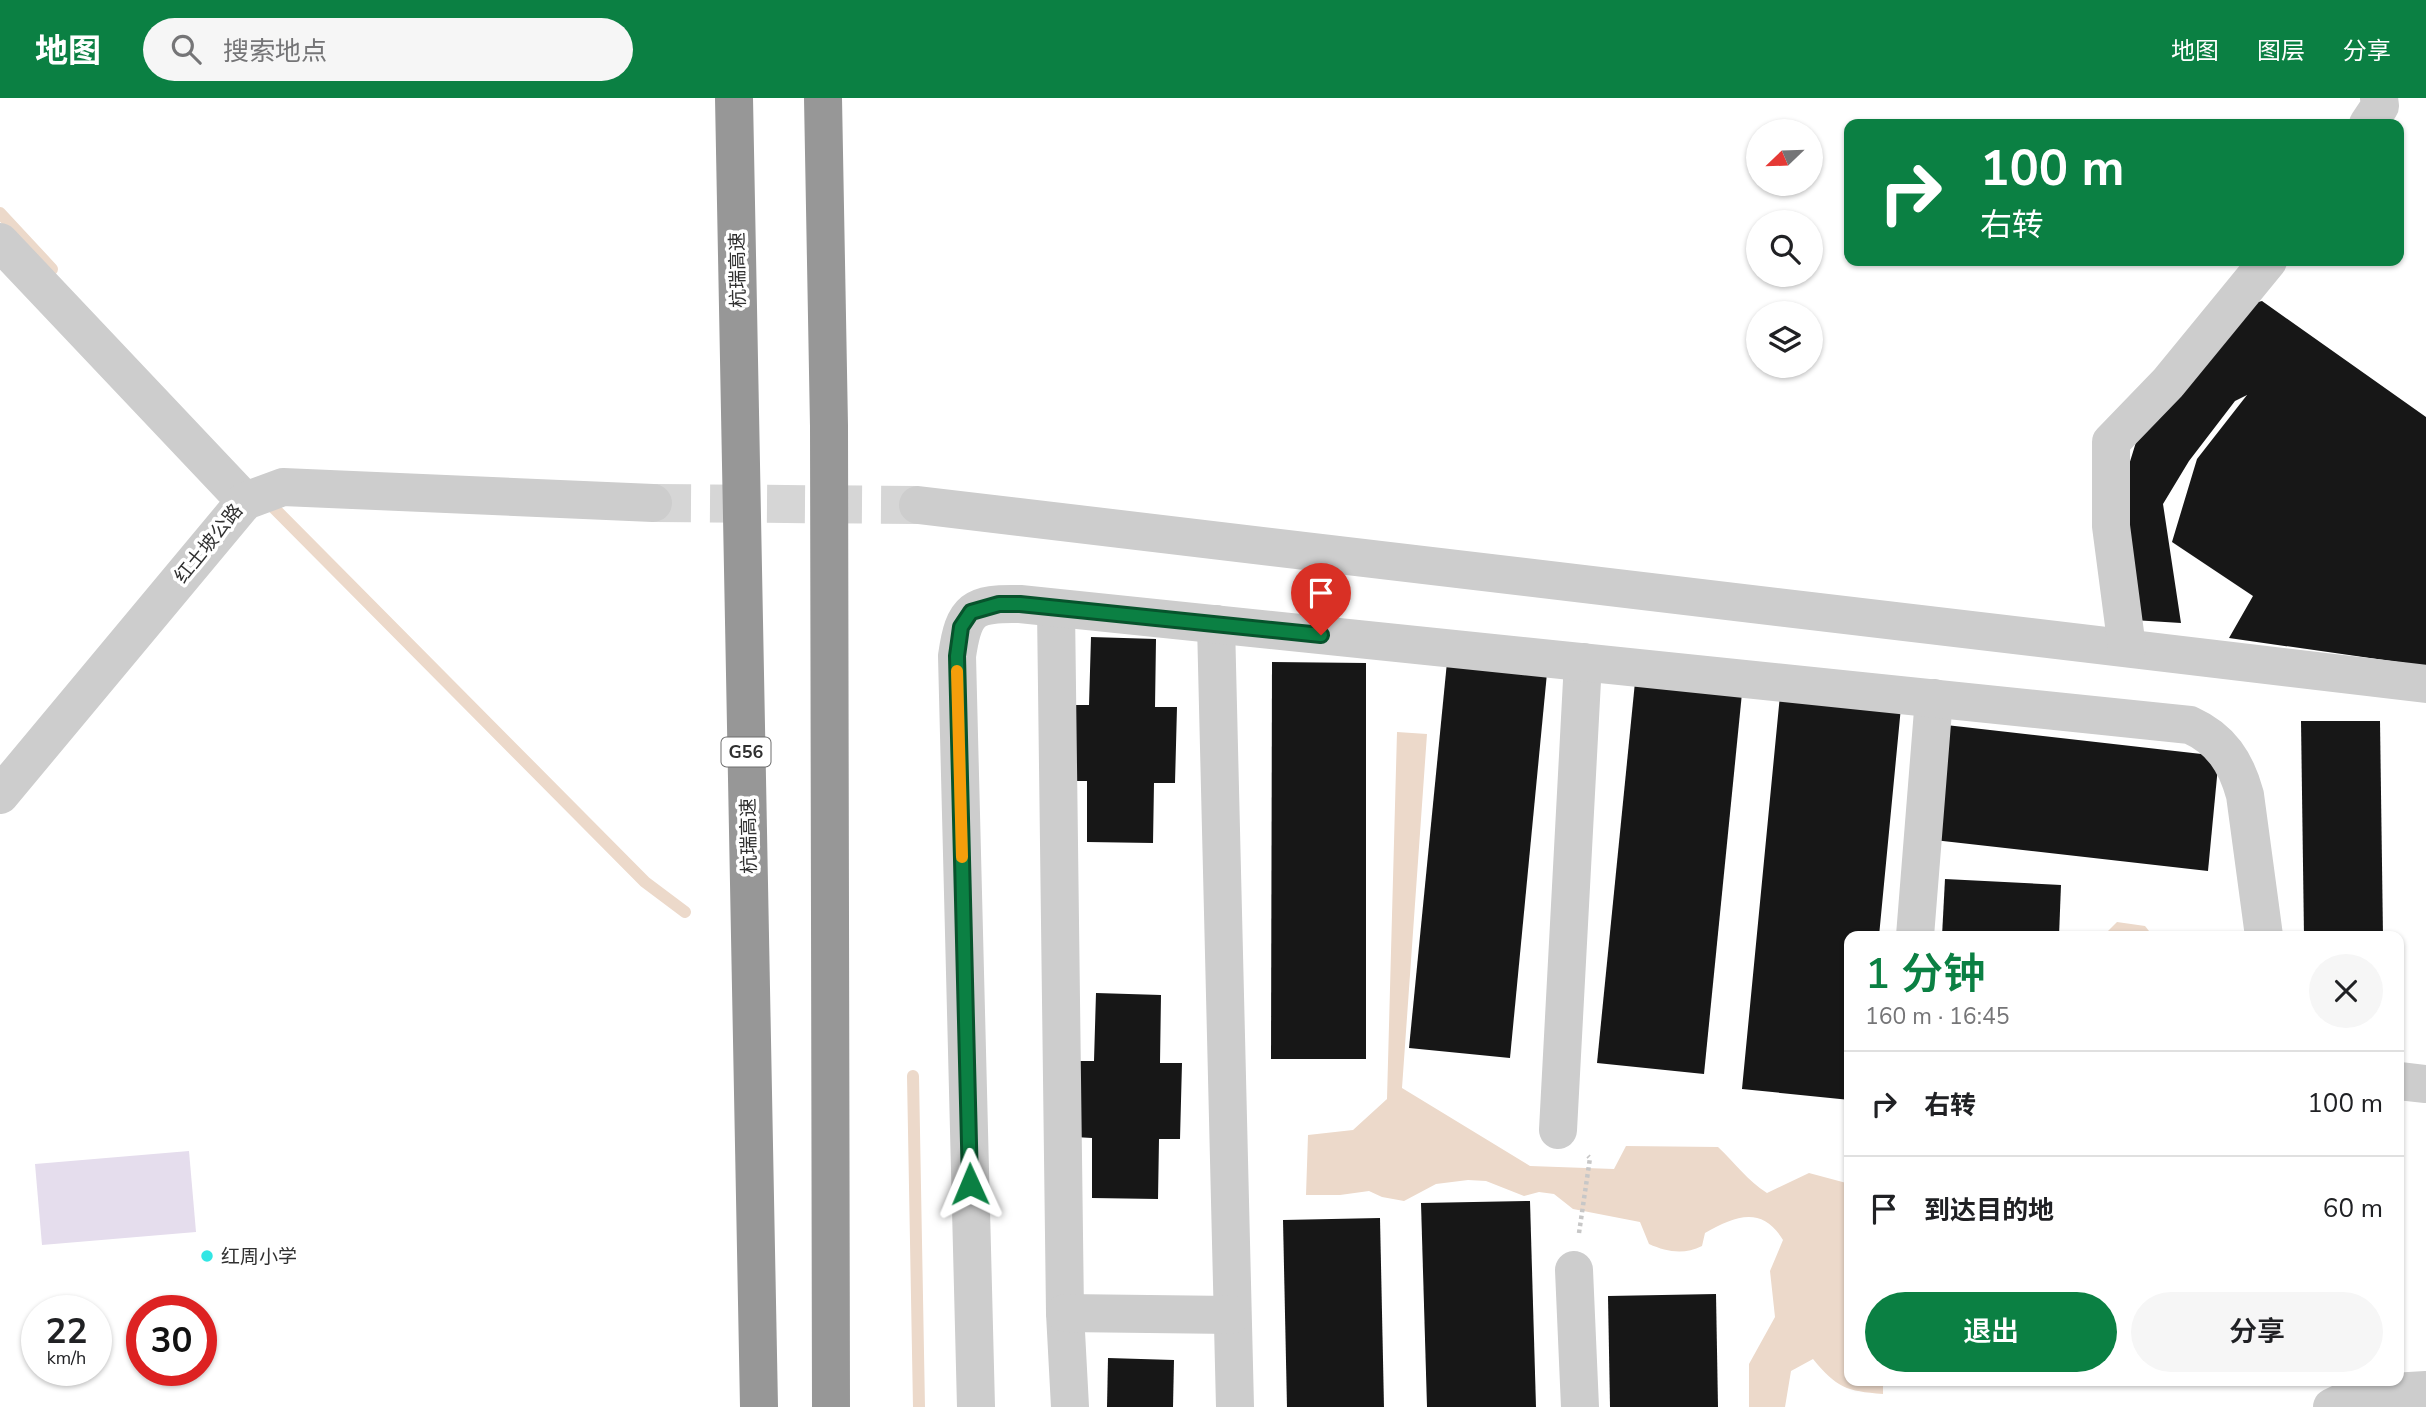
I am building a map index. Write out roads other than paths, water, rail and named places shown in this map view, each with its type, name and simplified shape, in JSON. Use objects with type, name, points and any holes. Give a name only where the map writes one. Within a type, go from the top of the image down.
[{"type":"highway","name":"杭瑞高速","points":[[734,98],[759,1407]]},
{"type":"highway","points":[[822,98],[829,440],[831,1407]]},
{"type":"street","points":[[2371,119],[2380,106],[2379,98]]},
{"type":"street","name":"红土坡公路","points":[[0,242],[245,501],[0,795]]},
{"type":"street","points":[[2127,648],[2111,526],[2110,442],[2168,383],[2264,266]]},
{"type":"street","points":[[245,501],[283,487],[653,503]]},
{"type":"street","points":[[918,505],[2426,684]]},
{"type":"street","points":[[976,1407],[957,656],[961,627],[971,612],[999,604],[1056,609],[2190,725],[2207,732],[2230,757],[2240,776],[2245,795],[2263,931]]},
{"type":"street","points":[[1056,609],[1065,1313],[1070,1407]]},
{"type":"street","points":[[1216,624],[1235,1407]]},
{"type":"street","points":[[1558,1130],[1583,662]]},
{"type":"street","points":[[1915,931],[1934,698]]},
{"type":"street","points":[[2404,1082],[2426,1084]]},
{"type":"street","points":[[1574,1270],[1580,1407]]},
{"type":"street","points":[[1065,1313],[1233,1315]]},
{"type":"street","points":[[2332,1407],[2359,1394],[2426,1390]]},
{"type":"waterway","points":[[0,213],[52,269]]},
{"type":"waterway","points":[[264,498],[645,882],[685,912]]},
{"type":"waterway","points":[[913,1076],[919,1407]]},
{"type":"tunnel","points":[[653,503],[918,505]]},
{"type":"place","name":"红周小学","points":[[207,1256]]}]
